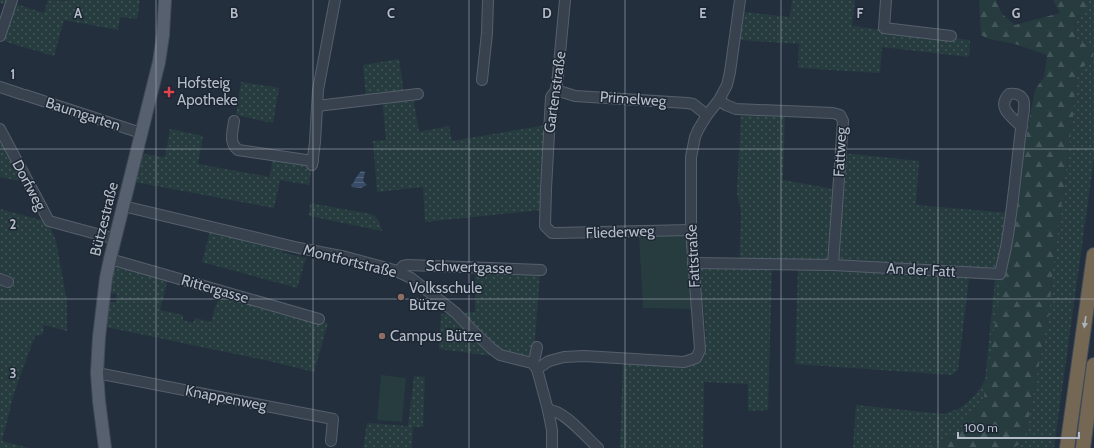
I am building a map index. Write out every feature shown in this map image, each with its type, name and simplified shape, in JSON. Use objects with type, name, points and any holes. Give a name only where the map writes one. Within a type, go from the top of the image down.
[{"type":"highway","points":[[1068,448],[1094,255]]},
{"type":"highway","points":[[1083,448],[1094,365]]},
{"type":"main road","name":"Bützestraße","points":[[105,448],[97,373],[99,336],[110,259],[159,62],[163,36],[165,0]]},
{"type":"street","points":[[0,36],[12,0]]},
{"type":"street","points":[[234,120],[231,140],[233,146],[238,150],[312,163],[317,106],[323,62],[335,0]]},
{"type":"street","points":[[482,80],[487,33],[488,0]]},
{"type":"street","name":"Gartenstraße","points":[[549,231],[545,226],[551,97],[556,90],[565,0]]},
{"type":"street","name":"Fattstraße","points":[[534,366],[564,357],[584,356],[684,362],[696,358],[700,350],[692,263],[692,149],[698,130],[707,115],[719,100],[726,85],[730,72],[740,0]]},
{"type":"street","points":[[886,0],[884,28],[951,36]]},
{"type":"street","name":"Baumgarten","points":[[0,87],[141,133]]},
{"type":"street","name":"Primelweg","points":[[556,90],[574,96],[693,104],[707,115]]},
{"type":"street","points":[[317,106],[418,94]]},
{"type":"street","name":"Fattweg","points":[[719,100],[736,109],[833,113],[840,115],[843,121],[833,265]]},
{"type":"street","name":"An der Fatt","points":[[692,263],[833,265],[1000,274],[1006,247],[1022,127]]},
{"type":"street","name":"Dorfweg","points":[[0,130],[49,221],[115,239]]},
{"type":"street","name":"Montfortstraße","points":[[124,206],[299,248],[346,257],[398,272],[411,278],[446,305],[500,355],[534,366]]},
{"type":"street","name":"Fliederweg","points":[[549,231],[556,234],[691,230]]},
{"type":"street","name":"Rittergasse","points":[[110,259],[319,320]]},
{"type":"street","name":"Schwertgasse","points":[[398,272],[403,266],[408,265],[542,270]]},
{"type":"street","points":[[537,347],[534,366],[548,410],[552,430],[552,448]]},
{"type":"street","name":"Knappenweg","points":[[97,373],[333,419],[331,441]]},
{"type":"street","points":[[548,410],[552,410],[567,418],[598,448]]},
{"type":"green space","points":[[0,0],[10,0],[10,2],[44,13],[48,0],[140,0],[137,19],[120,17],[118,30],[64,20],[54,56],[0,40],[11,6],[0,3]]},
{"type":"green space","points":[[792,0],[855,0],[852,26],[970,40],[969,57],[882,47],[880,73],[798,68],[799,44],[740,40],[744,12],[790,17]]},
{"type":"green space","points":[[979,0],[996,0],[1002,14],[1015,25],[1060,13],[1053,0],[1089,0],[1075,24],[1075,37],[1093,48],[1093,61],[1081,68],[1076,80],[1073,117],[1053,268],[1049,314],[1024,442],[1012,448],[927,448],[958,433],[984,397],[1021,153],[1026,137],[1035,90],[1044,77],[1047,55],[1015,44],[989,39],[981,35]]},
{"type":"green space","points":[[1089,0],[1094,0],[1094,158],[1054,448],[1012,448],[1024,442],[1049,314],[1053,268],[1073,117],[1076,80],[1081,68],[1086,45],[1075,37],[1075,24]]},
{"type":"green space","points":[[399,59],[404,93],[413,97],[419,132],[449,126],[452,141],[546,125],[542,210],[425,222],[423,187],[377,192],[373,141],[386,140],[382,97],[366,98],[363,65]]},
{"type":"green space","points":[[241,82],[279,88],[273,123],[236,115]]},
{"type":"green space","points":[[741,111],[785,113],[783,180],[839,190],[842,153],[919,161],[916,205],[1009,213],[1003,276],[984,397],[958,433],[927,448],[853,448],[856,405],[944,414],[960,408],[977,393],[985,380],[995,280],[969,278],[958,370],[952,375],[795,364],[798,266],[772,266],[768,410],[748,411],[748,384],[704,382],[703,448],[620,448],[623,361],[695,362],[703,358],[706,334],[699,266],[739,265],[741,214],[737,192]]},
{"type":"green space","points":[[170,129],[203,136],[198,164],[270,177],[273,156],[312,161],[309,185],[280,180],[274,208],[130,181],[137,153],[165,157]]},
{"type":"green space","points":[[0,135],[22,178],[19,181],[0,177]]},
{"type":"green space","points":[[310,203],[371,214],[378,221],[382,231],[309,216]]},
{"type":"green space","points":[[0,209],[48,222],[56,241],[67,301],[67,331],[44,325],[43,334],[35,336],[14,393],[2,441],[29,448],[0,448]]},
{"type":"green space","points":[[210,232],[280,248],[284,253],[306,258],[297,288],[202,262]]},
{"type":"green space","points":[[684,234],[688,240],[692,309],[643,308],[639,235]]},
{"type":"green space","points":[[117,265],[168,278],[160,310],[183,315],[183,320],[193,323],[195,318],[211,322],[220,291],[328,323],[314,372],[265,360],[106,327],[108,302],[116,302],[117,294],[110,293],[114,270]]},
{"type":"green space","points":[[475,270],[540,273],[534,353],[531,361],[439,349],[441,314],[475,312]]},
{"type":"green space","points":[[381,375],[406,378],[402,422],[377,420]]},
{"type":"green space","points":[[414,376],[425,377],[423,427],[413,427],[412,448],[363,448],[367,423],[408,426]]},
{"type":"water","points":[[361,171],[365,172],[363,181],[367,185],[361,188],[352,187],[351,185]]},
{"type":"place","name":"Hofsteig Apotheke","points":[[169,92]]},
{"type":"place","name":"Volksschule Bütze","points":[[401,297]]},
{"type":"place","name":"Campus Bütze","points":[[382,336]]}]
